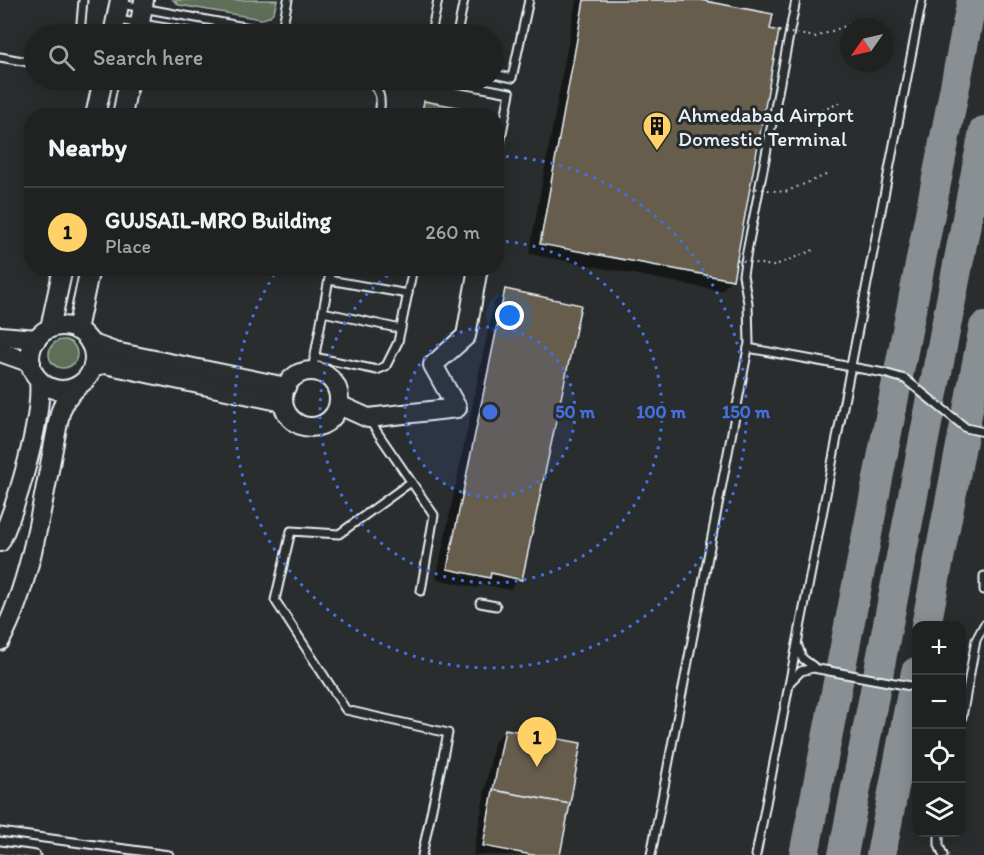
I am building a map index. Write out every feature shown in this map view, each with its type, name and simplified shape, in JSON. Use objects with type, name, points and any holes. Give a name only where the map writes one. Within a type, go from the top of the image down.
[{"type":"main road","points":[[97,108],[101,90]]},
{"type":"main road","points":[[124,108],[127,90]]},
{"type":"main road","points":[[0,542],[29,454],[41,399],[39,380],[31,363],[32,346],[43,333],[61,276]]},
{"type":"main road","points":[[77,330],[88,276]]},
{"type":"main road","points":[[339,405],[368,418],[457,408],[433,365],[466,336],[477,276]]},
{"type":"main road","points":[[0,336],[43,333],[59,326],[77,330],[90,343],[115,352],[285,394]]},
{"type":"main road","points":[[0,641],[13,616],[24,582],[60,413],[65,400],[90,374],[93,366],[94,358],[90,343]]},
{"type":"main road","points":[[0,352],[31,363]]},
{"type":"main road","points":[[93,366],[105,363],[285,394]]},
{"type":"main road","points":[[313,364],[337,387],[339,405],[330,420],[315,427],[306,426],[291,418],[285,394],[298,374],[313,364]]},
{"type":"main road","points":[[39,380],[58,390],[78,386]]},
{"type":"lane","points":[[81,24],[83,0]]},
{"type":"lane","points":[[284,24],[288,0]]},
{"type":"lane","points":[[433,24],[438,0]]},
{"type":"lane","points":[[460,24],[464,0]]},
{"type":"lane","points":[[504,76],[512,78],[529,0]]},
{"type":"lane","points":[[651,855],[748,348],[745,262],[796,0]]},
{"type":"lane","points":[[756,855],[922,0]]},
{"type":"lane","points":[[117,14],[140,22],[164,24]]},
{"type":"lane","points":[[117,14],[140,22]]},
{"type":"lane","points":[[0,57],[24,61]]},
{"type":"lane","points":[[377,90],[380,108]]},
{"type":"lane","points":[[494,90],[510,93],[504,123]]},
{"type":"lane","points":[[330,276],[313,364],[377,370],[386,366],[392,358],[401,329],[411,276]]},
{"type":"lane","points":[[329,280],[408,294]]},
{"type":"lane","points":[[323,312],[401,329]]},
{"type":"lane","points":[[748,348],[851,366],[905,379],[966,428],[983,431]]},
{"type":"lane","points":[[368,418],[434,515],[422,591]]},
{"type":"lane","points":[[411,482],[339,534],[291,531],[275,600],[346,710],[448,733],[422,855]]},
{"type":"lane","points":[[984,576],[984,590]]},
{"type":"lane","points":[[480,603],[496,606]]},
{"type":"lane","points":[[966,685],[978,636],[984,625]]},
{"type":"lane","points":[[798,638],[800,654],[816,668]]},
{"type":"lane","points":[[789,684],[801,671],[816,668],[912,686]]},
{"type":"lane","points":[[0,832],[169,855]]},
{"type":"lane","points":[[939,837],[943,855]]},
{"type":"lane","points":[[0,850],[36,855]]},
{"type":"path","points":[[779,31],[816,37],[840,28]]},
{"type":"path","points":[[764,115],[796,120],[843,102]]},
{"type":"path","points":[[750,188],[785,192],[826,175]]},
{"type":"path","points":[[737,260],[772,266],[816,249]]},
{"type":"green space","points":[[173,0],[277,0],[271,15],[261,19],[179,5]]},
{"type":"green space","points":[[63,340],[73,344],[77,354],[73,364],[63,368],[53,364],[49,354],[53,344]]},
{"type":"building","name":"Ahmedabad Airport Domestic Terminal","points":[[584,0],[700,0],[773,14],[770,29],[779,31],[733,280],[540,244]]},
{"type":"building","points":[[424,101],[463,108],[423,108]]},
{"type":"building","points":[[505,289],[581,305],[522,580],[491,573],[490,578],[447,569]]},
{"type":"building","points":[[505,729],[581,743],[570,804],[493,790]]},
{"type":"building","points":[[493,790],[570,804],[560,855],[532,855],[483,846]]},
{"type":"taxiway","points":[[804,855],[972,0]]},
{"type":"taxiway","points":[[843,855],[984,131]]},
{"type":"taxiway","points":[[927,621],[984,327]]},
{"type":"taxiway","points":[[881,855],[915,675]]},
{"type":"place","name":"Ahmedabad Airport Domestic Terminal","points":[[657,152]]},
{"type":"place","name":"GUJSAIL-MRO Building","points":[[537,767]]}]
